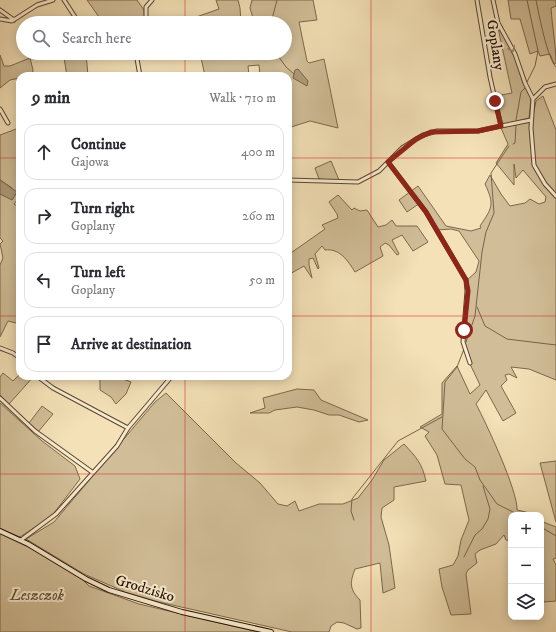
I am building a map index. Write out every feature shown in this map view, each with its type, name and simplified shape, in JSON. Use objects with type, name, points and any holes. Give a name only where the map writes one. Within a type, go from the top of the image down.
[{"type":"street","points":[[20,16],[38,5],[53,0]]},
{"type":"street","points":[[64,0],[74,16]]},
{"type":"street","points":[[146,16],[146,7],[152,0]]},
{"type":"street","name":"Goplany","points":[[477,0],[490,78],[501,126]]},
{"type":"street","points":[[493,0],[498,23],[515,54],[525,83],[533,99],[531,120],[534,165],[545,184],[556,196]]},
{"type":"street","points":[[0,10],[14,20]]},
{"type":"street","points":[[0,19],[10,21],[14,20]]},
{"type":"street","points":[[137,60],[139,72]]},
{"type":"street","points":[[533,99],[545,87],[556,84]]},
{"type":"street","points":[[0,109],[8,123]]},
{"type":"street","points":[[292,180],[358,182],[371,177],[416,139],[431,132],[478,131],[531,120]]},
{"type":"street","points":[[388,162],[426,212],[466,280],[468,291],[463,342],[470,364]]},
{"type":"street","points":[[0,348],[16,355]]},
{"type":"street","points":[[42,380],[53,388],[128,428]]},
{"type":"street","points":[[22,540],[50,519],[117,446],[128,428],[168,380]]},
{"type":"street","points":[[0,398],[35,431],[92,472]]},
{"type":"street","name":"Grodzisko","points":[[0,531],[22,540],[86,579],[109,590],[182,612],[271,632]]},
{"type":"green space","points":[[87,0],[137,0],[144,10],[144,16],[98,16]]},
{"type":"green space","points":[[216,0],[238,0],[241,16],[199,16],[219,9]]},
{"type":"green space","points":[[252,0],[313,0],[317,20],[299,22],[307,61],[309,63],[324,59],[338,128],[310,121],[292,127],[292,72],[260,72],[259,65],[248,66],[249,72],[204,72],[202,60],[292,60],[292,16],[252,16],[250,8]]},
{"type":"green space","points":[[508,0],[556,0],[556,6],[551,8],[556,63],[554,64],[550,54],[540,56],[538,51],[530,54],[520,19],[511,19]]},
{"type":"green space","points":[[498,28],[505,36],[514,55],[524,85],[531,98],[529,118],[505,124],[501,122],[496,96],[512,93]]},
{"type":"green space","points":[[0,55],[4,66],[10,66],[25,60],[30,60],[33,72],[16,72],[16,79],[10,80],[0,88]]},
{"type":"green space","points":[[64,60],[87,60],[88,72],[66,72]]},
{"type":"green space","points":[[543,96],[556,130],[556,380],[529,369],[511,367],[517,378],[509,374],[505,375],[507,380],[501,386],[516,413],[503,421],[486,390],[476,404],[494,441],[507,473],[516,501],[517,510],[525,512],[508,512],[508,540],[506,540],[504,535],[496,544],[480,550],[475,554],[477,563],[468,570],[466,574],[471,614],[451,615],[442,587],[439,569],[453,565],[458,556],[461,540],[469,520],[461,485],[445,484],[437,455],[425,436],[429,432],[420,427],[442,414],[442,383],[457,366],[470,394],[480,385],[470,364],[467,349],[464,352],[462,337],[465,337],[468,293],[467,280],[476,272],[479,261],[459,231],[451,229],[437,230],[420,203],[407,212],[399,200],[418,186],[446,226],[471,231],[481,228],[480,226],[491,206],[490,197],[485,184],[490,175],[510,206],[525,203],[530,199],[539,204],[545,202],[546,197],[523,170],[516,178],[514,164],[514,185],[496,163],[508,144],[501,128],[532,121],[536,101]]},
{"type":"green space","points":[[16,129],[16,202],[14,204],[16,205],[16,323],[8,321],[0,337],[0,265],[3,258],[0,244],[3,241],[0,238],[0,194],[6,196],[12,188],[0,180],[0,135]]},
{"type":"green space","points":[[331,161],[339,181],[319,179],[315,168]]},
{"type":"green space","points":[[338,195],[352,210],[354,208],[360,211],[367,210],[378,227],[386,225],[392,220],[396,226],[417,226],[428,242],[413,251],[402,235],[392,240],[399,254],[397,255],[389,245],[385,243],[380,247],[383,256],[355,272],[343,256],[335,251],[325,250],[322,246],[315,254],[318,269],[313,258],[309,259],[312,278],[304,266],[292,273],[292,252],[325,229],[322,225],[338,218],[329,202]]},
{"type":"green space","points":[[3,373],[13,381],[16,378],[16,380],[30,380],[9,404],[0,395],[0,377]]},
{"type":"green space","points":[[100,380],[126,380],[131,382],[126,394],[116,404],[111,397],[100,390]]},
{"type":"green space","points":[[297,389],[314,390],[321,400],[368,420],[359,422],[339,415],[329,415],[314,410],[297,407],[275,410],[269,413],[250,413],[265,408],[263,398]]},
{"type":"green space","points":[[166,393],[236,463],[260,483],[278,504],[287,506],[295,501],[299,511],[319,504],[343,504],[358,498],[372,480],[384,460],[404,444],[412,453],[420,465],[426,481],[394,487],[394,500],[382,508],[381,517],[389,545],[395,588],[383,593],[380,563],[355,569],[353,574],[351,582],[352,589],[360,600],[361,628],[357,629],[344,623],[337,622],[331,626],[329,632],[292,632],[159,602],[125,592],[84,574],[26,539],[54,522],[155,402]]},
{"type":"green space","points":[[0,403],[42,441],[75,466],[80,479],[51,517],[20,537],[0,529]]},
{"type":"green space","points":[[42,406],[53,414],[38,432],[29,423]]},
{"type":"green space","points":[[556,461],[556,522],[540,463]]},
{"type":"green space","points":[[544,522],[556,527],[556,558],[553,559],[556,565],[556,601],[544,602]]},
{"type":"green space","name":"Leszczok","points":[[0,533],[20,541],[82,579],[89,586],[139,604],[258,632],[0,632]]},
{"type":"shaded area","points":[[298,69],[308,81],[307,86],[293,78],[295,70]]},
{"type":"shaded area","points":[[0,180],[16,191],[12,200],[0,194]]},
{"type":"waterway","points":[[273,16],[277,0]]},
{"type":"waterway","points":[[527,0],[538,51],[535,66],[527,82]]},
{"type":"waterway","points":[[536,0],[547,46],[556,67]]},
{"type":"waterway","points":[[281,60],[292,72]]},
{"type":"waterway","points":[[516,120],[521,92],[525,88]]},
{"type":"waterway","points":[[513,144],[515,143],[516,125]]},
{"type":"waterway","points":[[466,342],[475,316],[482,252],[486,232],[494,213],[491,173],[509,146]]},
{"type":"waterway","points":[[477,307],[485,326],[507,339],[556,345]]},
{"type":"waterway","points":[[464,349],[457,367],[445,382],[442,429],[465,459],[475,467],[480,480],[497,504],[513,512]]},
{"type":"waterway","points":[[354,520],[351,511],[352,499],[398,441],[442,417]]},
{"type":"waterway","points":[[464,557],[475,535],[482,529],[488,519],[490,509],[483,486]]},
{"type":"waterway","points":[[544,529],[556,536]]},
{"type":"route","points":[[464,330],[468,291],[466,280],[430,218],[388,162],[402,148],[423,135],[431,132],[478,131],[501,126],[495,101]]}]
